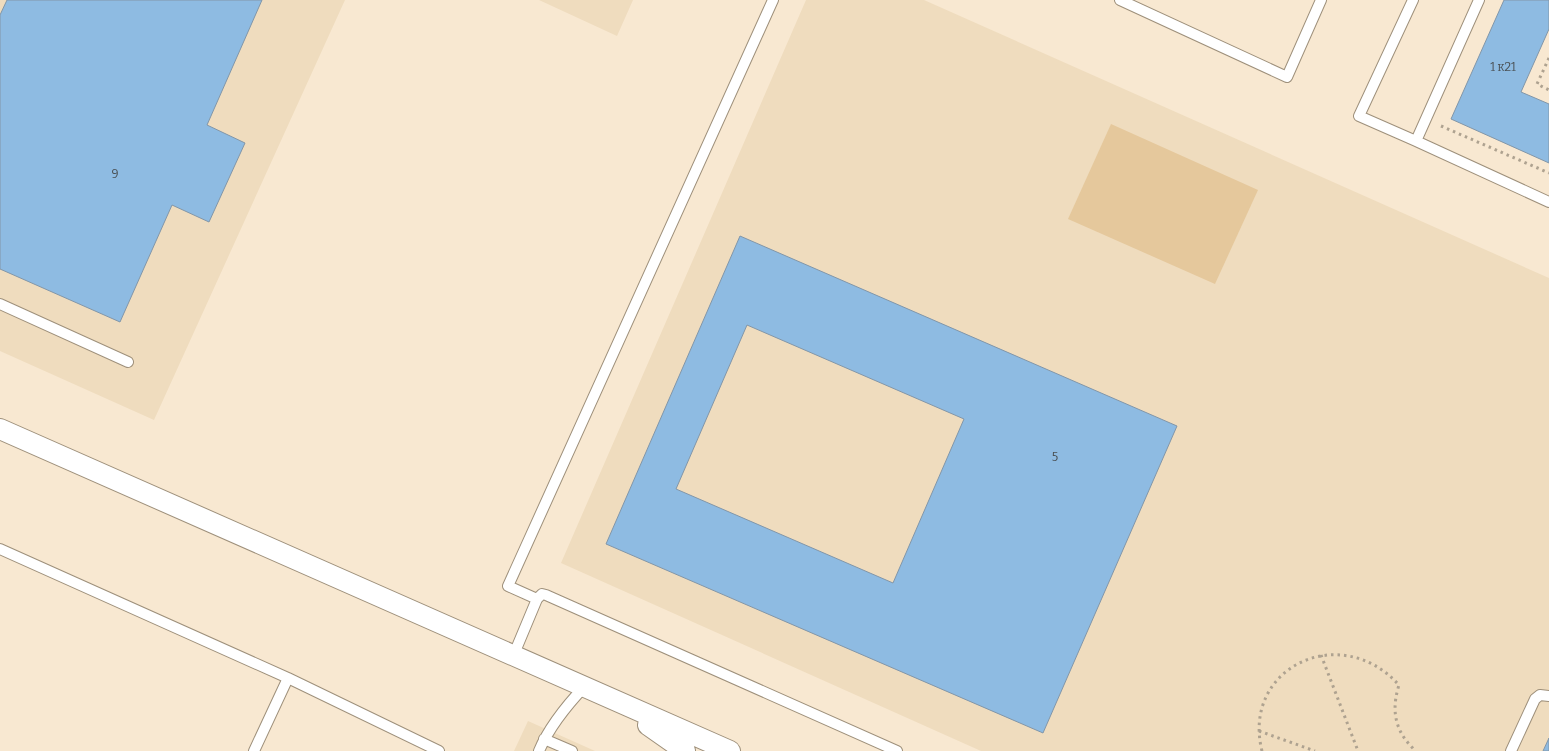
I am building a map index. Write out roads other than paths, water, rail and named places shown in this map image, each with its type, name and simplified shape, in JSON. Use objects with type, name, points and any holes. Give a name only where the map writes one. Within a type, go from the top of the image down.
[{"type":"street","points":[[0,428],[730,751]]},
{"type":"street","points":[[585,686],[685,751]]},
{"type":"lane","points":[[537,598],[508,586],[773,0]]},
{"type":"lane","points":[[1120,0],[1288,77],[1321,0]]},
{"type":"lane","points":[[1413,0],[1360,116],[1549,202]]},
{"type":"lane","points":[[1416,141],[1479,0]]},
{"type":"lane","points":[[0,304],[128,362]]},
{"type":"lane","points":[[0,549],[288,678],[439,751]]},
{"type":"lane","points":[[514,654],[537,598],[542,594],[546,595],[897,751]]},
{"type":"lane","points":[[254,751],[288,678]]},
{"type":"lane","points":[[539,751],[544,739],[570,702],[585,686]]},
{"type":"lane","points":[[1511,751],[1535,699],[1540,695],[1549,696]]},
{"type":"lane","points":[[544,739],[572,751]]}]
